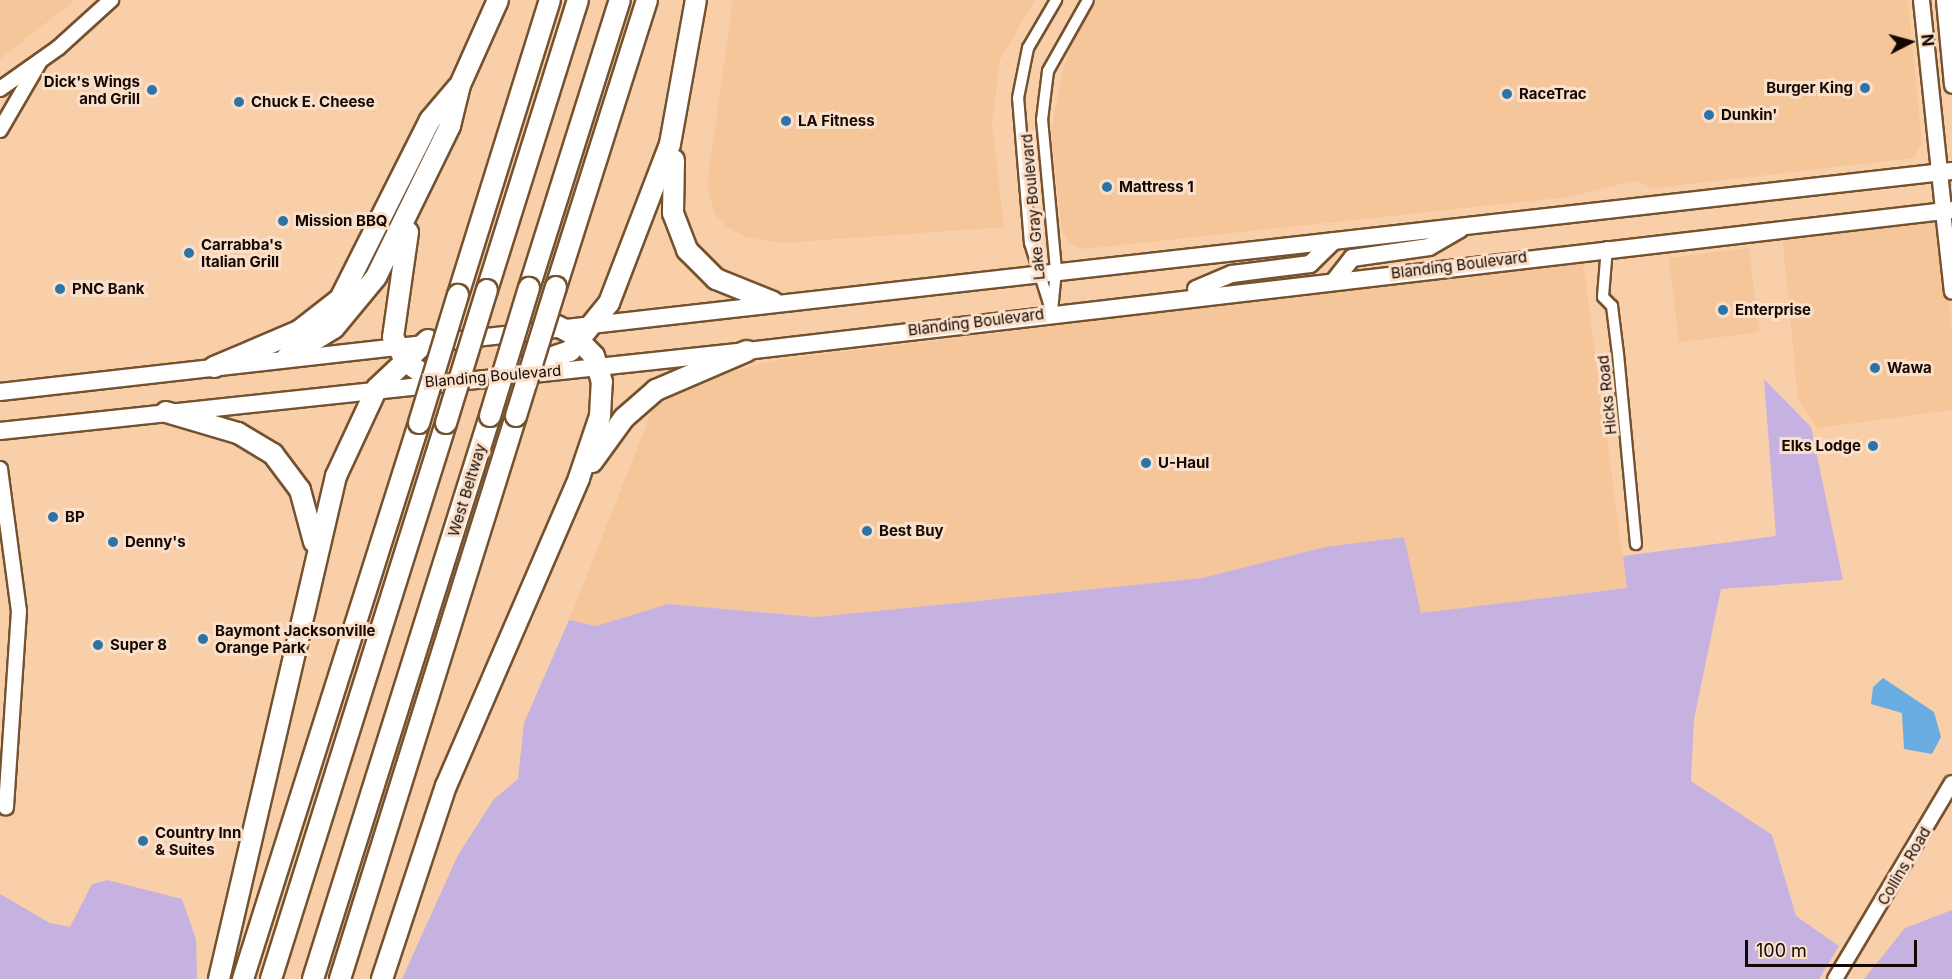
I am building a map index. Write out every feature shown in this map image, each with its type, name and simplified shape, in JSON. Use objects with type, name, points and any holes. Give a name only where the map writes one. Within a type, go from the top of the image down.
[{"type":"highway","points":[[287,357],[351,311],[414,206],[450,126],[460,85],[498,0]]},
{"type":"highway","points":[[243,979],[550,0]]},
{"type":"highway","points":[[271,979],[578,0]]},
{"type":"highway","name":"West Beltway","points":[[313,979],[620,0]]},
{"type":"highway","points":[[340,979],[647,0]]},
{"type":"highway","points":[[696,0],[679,104],[671,180],[681,241],[716,279],[773,302]]},
{"type":"highway","points":[[214,367],[299,331],[340,299],[355,279],[430,120],[460,85]]},
{"type":"highway","points":[[506,373],[544,364],[582,341],[598,321],[645,220],[679,104]]},
{"type":"highway","points":[[414,206],[398,280],[395,344],[405,361],[433,381]]},
{"type":"highway","points":[[382,979],[470,725],[579,478],[600,416],[598,366],[582,341],[556,326]]},
{"type":"highway","points":[[219,979],[315,549],[336,476],[377,388],[428,340]]},
{"type":"highway","points":[[579,478],[642,400],[675,378],[747,351]]},
{"type":"highway","points":[[166,412],[238,433],[273,454],[300,490],[315,549]]},
{"type":"main road","points":[[1921,0],[1945,171],[1947,211]]},
{"type":"main road","points":[[1944,0],[1952,85]]},
{"type":"main road","points":[[0,392],[428,340],[1334,241],[1945,171]]},
{"type":"main road","name":"Blanding Boulevard","points":[[0,431],[506,373],[747,351],[1176,297],[1607,247],[1947,211]]},
{"type":"main road","points":[[1335,280],[1352,258],[1430,247],[1466,226]]},
{"type":"main road","points":[[1176,297],[1232,274],[1310,264],[1334,241]]},
{"type":"street","points":[[0,89],[39,63],[111,0]]},
{"type":"street","name":"Lake Gray Boulevard","points":[[1052,313],[1035,273],[1018,98],[1028,48],[1056,0]]},
{"type":"street","name":"Lake Gray Boulevard","points":[[1052,313],[1056,270],[1042,120],[1048,71],[1088,0]]},
{"type":"street","points":[[0,130],[39,63]]},
{"type":"street","points":[[1947,211],[1952,292]]},
{"type":"street","name":"Hicks Road","points":[[1607,247],[1603,297],[1612,306],[1616,335],[1636,544]]},
{"type":"street","points":[[0,469],[19,611],[6,808]]},
{"type":"street","name":"Collins Road","points":[[1835,979],[1952,783]]},
{"type":"shaded area","points":[[0,0],[75,0],[0,59]]},
{"type":"shaded area","points":[[733,0],[1035,0],[1000,60],[992,124],[1004,227],[784,243],[747,238],[724,225],[714,213],[707,184]]},
{"type":"shaded area","points":[[1098,0],[1908,0],[1922,142],[1914,158],[1654,188],[1633,181],[1569,197],[1083,249],[1069,244],[1062,231],[1051,131],[1063,69],[1075,35]]},
{"type":"shaded area","points":[[1939,216],[1952,331],[1952,410],[1817,428],[1798,399],[1782,235]]},
{"type":"shaded area","points":[[1749,248],[1759,332],[1679,342],[1669,258]]},
{"type":"shaded area","points":[[1583,262],[1627,588],[1421,613],[1404,538],[1325,547],[1202,578],[968,602],[815,617],[668,604],[596,626],[569,620],[655,403],[695,381],[775,360]]},
{"type":"shaded area","points":[[1764,379],[1811,427],[1843,580],[1721,589],[1694,719],[1691,781],[1772,835],[1796,916],[1839,946],[1819,979],[402,979],[458,855],[494,799],[518,779],[524,723],[569,620],[596,626],[668,604],[815,617],[968,602],[1202,578],[1325,547],[1404,537],[1421,613],[1627,588],[1623,556],[1776,536]]},
{"type":"shaded area","points":[[107,880],[182,899],[196,939],[197,979],[0,979],[0,894],[50,923],[70,927],[92,884]]},
{"type":"shaded area","points":[[1952,910],[1952,979],[1864,979],[1905,928]]},
{"type":"water","points":[[1883,678],[1934,712],[1941,737],[1932,754],[1904,749],[1902,713],[1871,704],[1873,687]]},
{"type":"place","name":"Burger King","points":[[1865,88]]},
{"type":"place","name":"Dick's Wings and Grill","points":[[152,90]]},
{"type":"place","name":"RaceTrac","points":[[1507,94]]},
{"type":"place","name":"Chuck E. Cheese","points":[[239,102]]},
{"type":"place","name":"Dunkin'","points":[[1709,115]]},
{"type":"place","name":"LA Fitness","points":[[786,121]]},
{"type":"place","name":"Mattress 1","points":[[1107,187]]},
{"type":"place","name":"Mission BBQ","points":[[283,221]]},
{"type":"place","name":"Carrabba's Italian Grill","points":[[189,253]]},
{"type":"place","name":"PNC Bank","points":[[60,289]]},
{"type":"place","name":"Enterprise","points":[[1723,310]]},
{"type":"place","name":"Wawa","points":[[1875,368]]},
{"type":"place","name":"Elks Lodge","points":[[1873,446]]},
{"type":"place","name":"U-Haul","points":[[1146,463]]},
{"type":"place","name":"BP","points":[[53,517]]},
{"type":"place","name":"Best Buy","points":[[867,531]]},
{"type":"place","name":"Denny's","points":[[113,542]]},
{"type":"place","name":"Baymont Jacksonville Orange Park","points":[[203,639]]},
{"type":"place","name":"Super 8","points":[[98,645]]},
{"type":"place","name":"Country Inn & Suites","points":[[143,841]]}]
